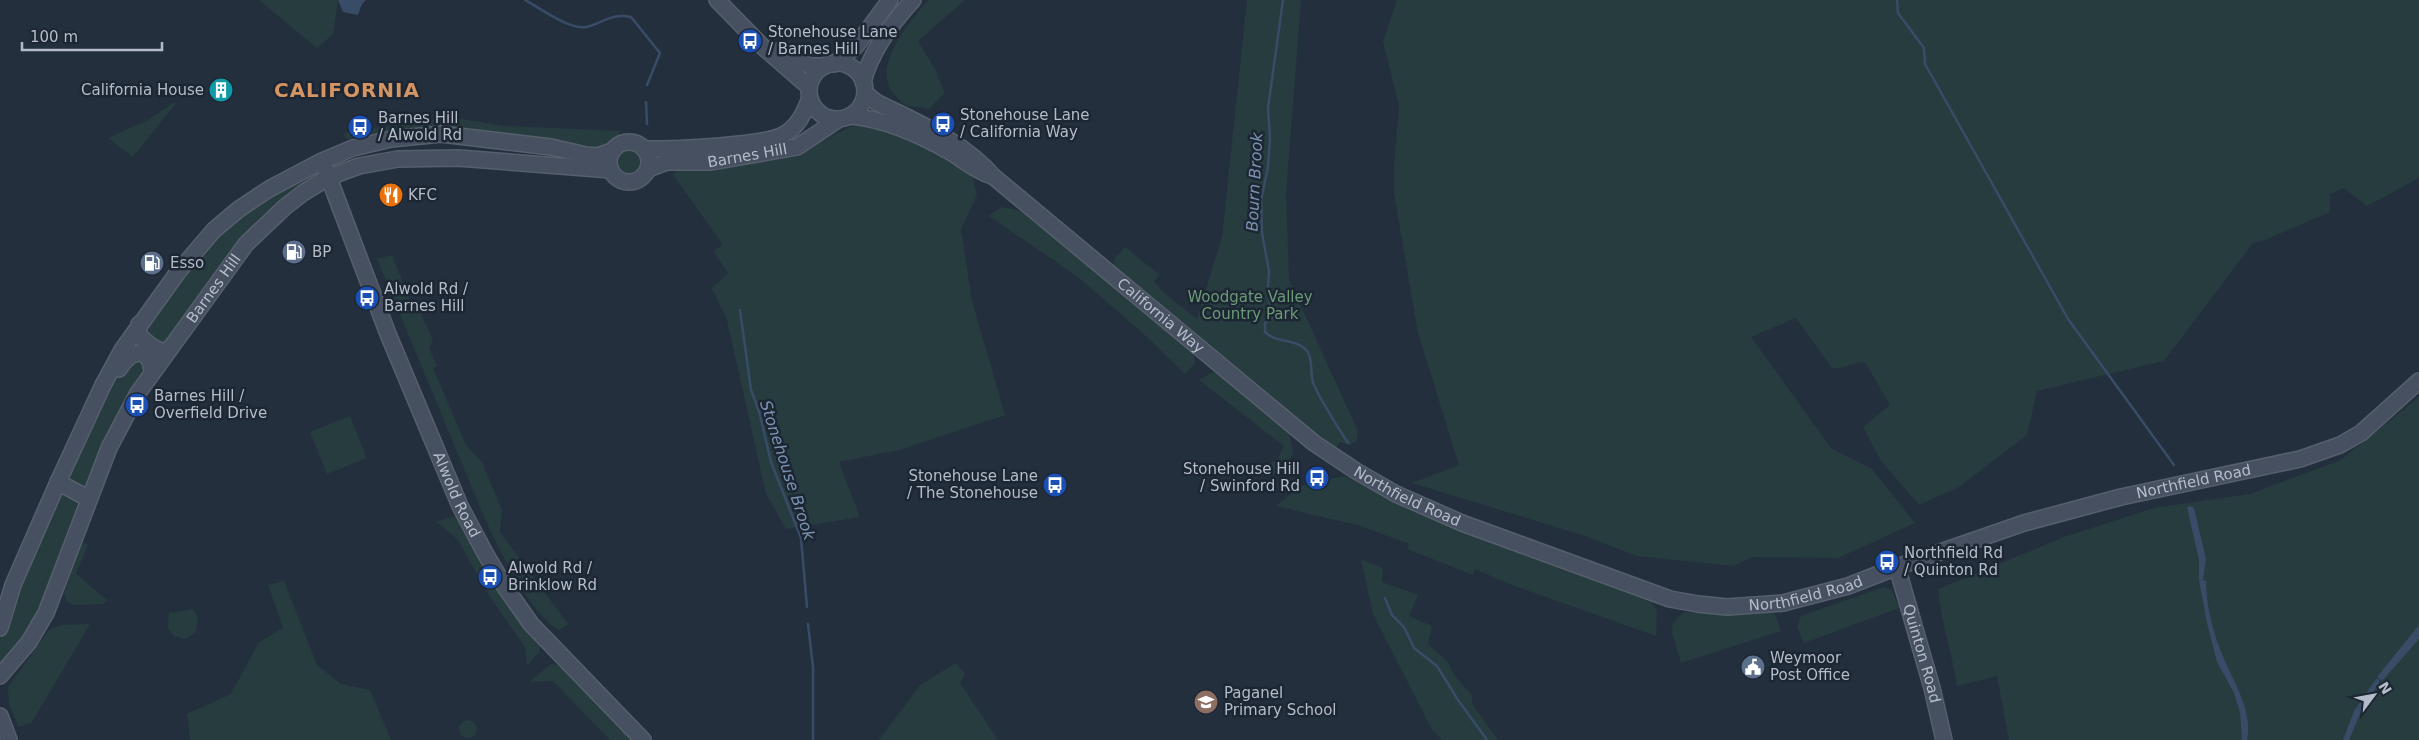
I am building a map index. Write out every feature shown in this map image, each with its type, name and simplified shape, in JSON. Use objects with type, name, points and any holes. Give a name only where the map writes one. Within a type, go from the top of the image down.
[{"type":"street","points":[[717,0],[810,93],[820,114],[844,118],[860,106],[867,68],[880,42],[913,0]]},
{"type":"street","points":[[810,93],[815,75],[856,46],[890,0]]},
{"type":"street","points":[[763,47],[811,66],[830,65],[852,68],[864,87]]},
{"type":"street","name":"California Way","points":[[864,87],[876,102],[960,146],[980,160],[994,176],[1100,266],[1329,453]]},
{"type":"street","name":"Barnes Hill","points":[[645,149],[760,141],[776,138],[797,125],[810,93]]},
{"type":"street","name":"California Way","points":[[844,118],[867,117],[897,126],[951,153],[976,171],[994,176]]},
{"type":"street","name":"Barnes Hill","points":[[648,169],[667,162],[688,164],[711,162],[797,147],[844,118]]},
{"type":"street","points":[[0,628],[13,585],[103,385],[139,324],[178,272],[214,230],[239,209],[269,189],[322,161],[354,148],[391,139],[441,134],[551,147],[597,156],[612,151],[617,146],[628,142],[639,144],[649,156],[648,169],[643,177],[632,182],[619,180],[611,170],[610,157],[612,151]]},
{"type":"street","name":"Barnes Hill","points":[[0,676],[29,642],[46,613],[109,448],[138,393],[246,244],[266,224],[303,193],[329,177],[358,166],[406,159],[458,158],[611,170]]},
{"type":"street","name":"Alwold Road","points":[[322,161],[388,334],[460,506],[490,561],[505,587],[531,624],[643,740]]},
{"type":"street","points":[[303,193],[318,192],[331,197],[341,207]]},
{"type":"street","points":[[139,324],[139,335],[144,341],[155,349],[164,352],[170,348]]},
{"type":"street","points":[[103,385],[112,382],[126,358],[134,353],[141,354],[148,359],[152,373]]},
{"type":"street","name":"Northfield Road","points":[[1329,453],[1396,494],[1462,524],[1670,600],[1727,607],[1783,603],[1848,586],[2024,523],[2121,497],[2276,465],[2321,452],[2340,445],[2361,433],[2419,381]]},
{"type":"street","points":[[58,482],[89,499]]},
{"type":"street","name":"Quinton Road","points":[[1897,567],[1932,688],[1944,740]]},
{"type":"street","points":[[0,716],[5,733]]},
{"type":"green space","points":[[259,0],[338,0],[333,34],[317,48]]},
{"type":"green space","points":[[928,0],[965,0],[918,41],[935,69],[945,93],[929,109],[908,106],[901,101],[889,86],[887,74],[894,47]]},
{"type":"green space","name":"Woodgate Valley Country Park","points":[[1247,0],[1301,0],[1286,193],[1289,280],[1358,431],[1356,442],[1350,445],[1340,442],[1335,450],[1114,270],[1114,259],[1125,247],[1160,275],[1154,281],[1163,292],[1197,319],[1222,237]]},
{"type":"green space","points":[[1397,0],[2419,0],[2419,178],[2367,206],[2344,188],[2330,194],[2330,212],[2265,240],[2253,243],[2164,361],[2037,391],[2027,435],[1959,487],[1919,505],[1881,461],[1863,427],[1890,405],[1865,362],[1832,368],[1796,318],[1751,337],[1831,448],[1872,469],[1915,523],[1838,558],[1752,557],[1733,566],[1637,556],[1582,535],[1412,483],[1459,465],[1418,333],[1394,193],[1394,166],[1399,106],[1383,41]]},
{"type":"green space","points":[[174,102],[176,103],[133,157],[108,138],[150,119]]},
{"type":"green space","points":[[448,117],[507,126],[620,131],[618,138],[602,148],[578,147],[502,133],[452,127],[385,133],[346,139],[344,133]]},
{"type":"green space","points":[[864,125],[902,132],[971,170],[977,195],[961,229],[972,301],[1005,415],[899,450],[839,462],[860,517],[786,529],[766,494],[727,320],[712,288],[728,273],[713,251],[723,245],[673,175],[680,168],[737,167],[792,156],[850,127]]},
{"type":"green space","points":[[630,147],[640,151],[644,161],[640,171],[630,175],[620,171],[616,161],[620,151]]},
{"type":"green space","points":[[315,177],[167,345],[154,339],[148,327],[180,279],[198,257],[240,218],[263,202],[288,188]]},
{"type":"green space","points":[[1001,207],[1023,211],[1193,351],[1195,363],[1185,374],[1146,336],[1078,277],[989,216]]},
{"type":"green space","points":[[392,255],[409,298],[415,301],[433,340],[429,348],[437,366],[433,368],[466,445],[482,462],[502,510],[500,532],[568,624],[560,630],[550,624],[528,598],[507,563],[485,519],[377,259]]},
{"type":"green space","points":[[129,360],[145,361],[146,368],[40,617],[0,671],[0,641],[24,573],[105,391],[111,388]]},
{"type":"green space","points":[[1216,370],[1289,432],[1293,453],[1286,466],[1270,477],[1250,473],[1277,460],[1284,446],[1199,380]]},
{"type":"green space","points":[[2419,397],[2419,740],[2009,740],[1997,676],[1957,686],[1938,589],[2064,537],[2154,508],[2250,494],[2341,460]]},
{"type":"green space","points":[[350,416],[367,458],[327,474],[310,432]]},
{"type":"green space","points":[[1344,476],[1405,507],[1651,602],[1657,611],[1656,636],[1512,585],[1475,569],[1473,575],[1407,549],[1409,544],[1361,526],[1276,506],[1300,486]]},
{"type":"green space","points":[[454,516],[464,528],[503,596],[540,645],[539,652],[527,666],[525,647],[490,597],[458,540],[437,522]]},
{"type":"green space","points":[[81,542],[88,545],[76,574],[107,600],[103,604],[73,605],[68,602],[64,594]]},
{"type":"green space","points":[[1361,559],[1383,568],[1382,582],[1418,595],[1409,616],[1432,626],[1428,644],[1448,662],[1454,675],[1471,694],[1473,705],[1498,740],[1442,740],[1432,730],[1373,614]]},
{"type":"green space","points":[[284,581],[317,665],[341,684],[370,690],[391,740],[190,740],[187,714],[231,694],[259,642],[283,628],[268,585]]},
{"type":"green space","points":[[1883,587],[1892,590],[1899,608],[1804,643],[1797,627],[1801,616]]},
{"type":"green space","points":[[193,609],[198,618],[196,632],[186,639],[174,636],[168,629],[169,613]]},
{"type":"green space","points":[[1684,612],[1730,615],[1774,612],[1781,631],[1681,663],[1672,633],[1673,623]]},
{"type":"green space","points":[[90,624],[32,722],[19,727],[9,705],[8,687],[49,630],[61,625]]},
{"type":"green space","points":[[956,663],[965,674],[960,683],[998,740],[879,740],[920,685]]},
{"type":"green space","points":[[551,664],[558,665],[632,740],[610,740],[553,681],[529,682]]},
{"type":"green space","points":[[468,720],[476,725],[477,729],[472,737],[468,738],[460,733],[459,729],[464,721]]},
{"type":"water","points":[[338,0],[366,0],[362,4],[358,15],[343,12]]},
{"type":"water","points":[[2191,506],[2194,508],[2206,559],[2203,580],[2206,581],[2212,624],[2224,660],[2244,705],[2248,728],[2247,740],[2242,740],[2240,712],[2234,693],[2217,662],[2207,623],[2199,580],[2202,580],[2199,579],[2199,560],[2187,507]]},
{"type":"water","points":[[2419,625],[2419,639],[2382,681],[2377,677]]},
{"type":"water","points":[[2376,679],[2379,679],[2379,683],[2360,714],[2349,740],[2343,740],[2354,711]]},
{"type":"waterway","name":"Stonehouse Brook","points":[[525,0],[563,22],[579,27],[586,27],[618,16],[631,17],[660,53],[647,85]]},
{"type":"waterway","name":"Bourn Brook","points":[[1283,0],[1268,108],[1270,139],[1268,167],[1261,200],[1262,233],[1269,271],[1268,288],[1272,318],[1265,323],[1265,332],[1275,338],[1298,344],[1307,351],[1314,385],[1348,443]]},
{"type":"waterway","points":[[1897,0],[1898,13],[1924,48],[1925,64],[2068,319],[2174,465]]},
{"type":"waterway","name":"Stonehouse Brook","points":[[646,102],[647,124]]},
{"type":"waterway","name":"Stonehouse Brook","points":[[740,310],[751,390],[759,411],[771,462],[801,538],[807,607]]},
{"type":"waterway","name":"Bourn Brook","points":[[1385,598],[1392,615],[1404,627],[1414,648],[1437,666],[1458,700],[1487,740]]},
{"type":"waterway","name":"Stonehouse Brook","points":[[808,624],[813,667],[813,740]]},
{"type":"place","name":"Stonehouse Lane / Barnes Hill","points":[[750,41]]},
{"type":"place","name":"California House","points":[[221,90]]},
{"type":"place","name":"Stonehouse Lane / California Way","points":[[943,124]]},
{"type":"place","name":"Barnes Hill / Alwold Rd","points":[[360,127]]},
{"type":"place","name":"KFC","points":[[391,195]]},
{"type":"place","name":"BP","points":[[294,252]]},
{"type":"place","name":"Esso","points":[[152,263]]},
{"type":"place","name":"Alwold Rd / Barnes Hill","points":[[367,298]]},
{"type":"place","name":"Barnes Hill / Overfield Drive","points":[[137,405]]},
{"type":"place","name":"Stonehouse Hill / Swinford Rd","points":[[1317,478]]},
{"type":"place","name":"Stonehouse Lane / The Stonehouse","points":[[1055,485]]},
{"type":"place","name":"Northfield Rd / Quinton Rd","points":[[1887,562]]},
{"type":"place","name":"Alwold Rd / Brinklow Rd","points":[[490,577]]},
{"type":"place","name":"Weymoor Post Office","points":[[1753,667]]},
{"type":"place","name":"Paganel Primary School","points":[[1206,702]]},
{"type":"district","name":"CALIFORNIA","points":[[347,90]]}]
